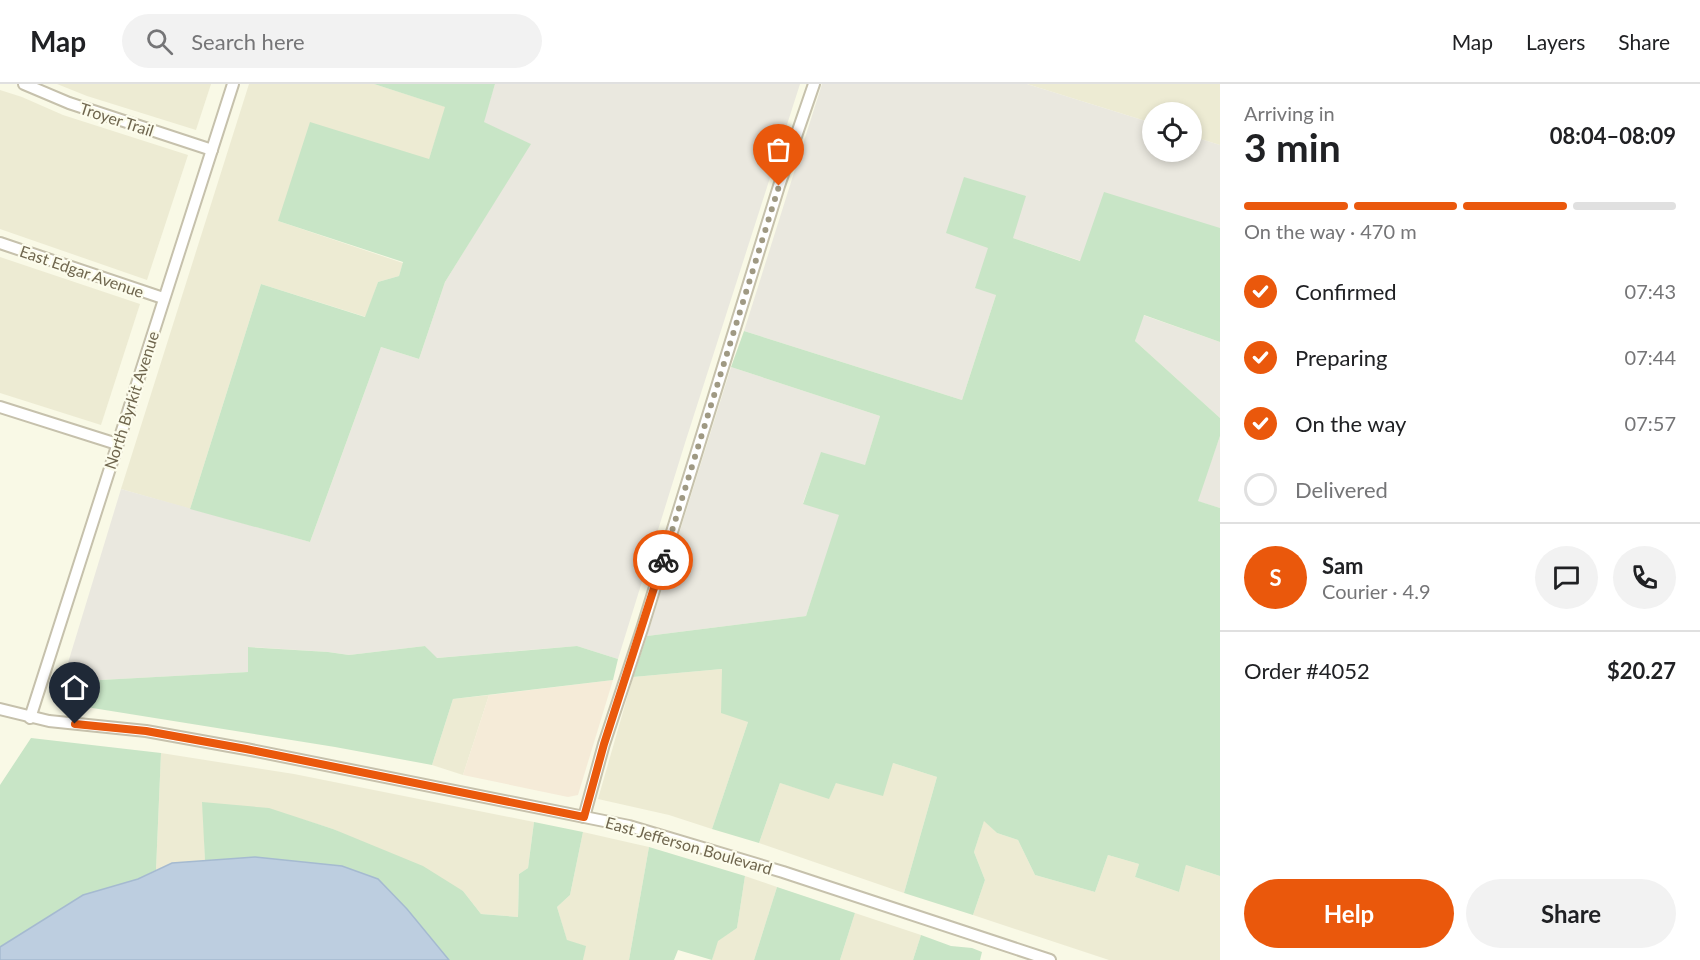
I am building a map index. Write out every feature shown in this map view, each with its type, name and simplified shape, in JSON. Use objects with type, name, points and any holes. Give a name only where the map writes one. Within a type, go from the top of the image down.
[{"type":"street","name":"Troyer Trail","points":[[24,84],[69,103],[212,150]]},
{"type":"street","name":"North Byrkit Avenue","points":[[30,718],[233,84]]},
{"type":"street","points":[[584,817],[623,683],[779,186],[814,84]]},
{"type":"street","name":"East Edgar Avenue","points":[[0,243],[164,298]]},
{"type":"street","points":[[0,407],[117,444]]},
{"type":"street","name":"East Jefferson Boulevard","points":[[0,709],[30,718],[146,731],[246,749],[649,831],[1050,960]]},
{"type":"shaded area","points":[[57,84],[211,84],[196,130],[87,96]]},
{"type":"shaded area","points":[[249,84],[374,84],[446,107],[429,159],[278,221],[403,263],[399,276],[378,282],[366,317],[261,284],[190,509],[121,489]]},
{"type":"shaded area","points":[[495,84],[800,84],[618,659],[577,646],[436,658],[425,646],[349,655],[249,647],[248,672],[82,681],[64,676],[121,489],[310,542],[381,347],[419,359],[445,282],[530,144],[483,122]]},
{"type":"shaded area","points":[[822,84],[1027,84],[1142,120],[1142,162],[1202,162],[1202,139],[1220,145],[1220,228],[1081,261],[1013,238],[988,248],[996,295],[962,400],[744,331]]},
{"type":"shaded area","points":[[1027,84],[1220,84],[1220,145],[1202,139],[1202,102],[1142,102],[1142,120]]},
{"type":"shaded area","points":[[0,90],[63,115],[188,155],[147,280],[0,229]]},
{"type":"shaded area","points":[[0,257],[140,304],[101,425],[0,393]]},
{"type":"shaded area","points":[[1143,315],[1220,342],[1220,418],[1135,341]]},
{"type":"shaded area","points":[[731,367],[880,416],[865,466],[821,453],[803,503],[840,515],[806,616],[647,636]]},
{"type":"shaded area","points":[[1220,436],[1220,508],[1197,501]]},
{"type":"shaded area","points":[[722,669],[748,722],[712,829],[669,815],[598,799],[633,677]]},
{"type":"shaded area","points":[[613,680],[578,795],[568,797],[463,775],[489,695]]},
{"type":"shaded area","points":[[489,695],[463,775],[432,765],[453,699]]},
{"type":"shaded area","points":[[161,753],[294,774],[534,822],[528,868],[519,874],[518,917],[481,914],[463,891],[333,829],[301,819],[203,803],[205,861],[172,863],[156,870]]},
{"type":"shaded area","points":[[893,763],[937,777],[904,893],[759,843],[780,783],[829,798],[836,783]]},
{"type":"shaded area","points":[[984,820],[997,833],[1018,840],[1035,875],[1095,892],[1108,855],[1139,864],[1135,877],[1179,892],[1186,865],[1220,876],[1220,960],[1109,960],[973,915],[985,880],[974,852]]},
{"type":"shaded area","points":[[583,832],[649,847],[629,960],[583,960],[585,946],[567,941],[557,907],[570,895]]},
{"type":"shaded area","points":[[745,876],[777,887],[754,960],[712,960],[717,941],[737,928]]},
{"type":"shaded area","points":[[855,913],[921,935],[913,960],[840,960]]},
{"type":"green space","points":[[374,84],[495,84],[484,122],[531,144],[445,282],[419,359],[381,347],[310,542],[190,509],[261,284],[365,317],[378,282],[399,276],[403,262],[278,221],[310,122],[429,159],[445,107]]},
{"type":"green space","points":[[964,177],[1026,196],[1013,238],[1080,261],[1104,192],[1220,228],[1220,342],[1144,315],[1135,341],[1220,418],[1220,436],[1198,501],[1220,508],[1220,876],[1186,865],[1179,892],[1135,877],[1139,864],[1108,855],[1095,892],[1035,875],[1018,840],[997,833],[984,821],[974,852],[985,880],[973,915],[904,893],[937,777],[893,763],[883,796],[836,783],[829,799],[780,783],[759,843],[712,829],[748,722],[721,713],[722,669],[633,677],[647,636],[806,616],[839,515],[803,504],[821,452],[865,465],[880,416],[731,367],[744,331],[962,400],[996,295],[975,288],[988,248],[946,233]]},
{"type":"green space","points":[[425,646],[437,658],[577,646],[618,659],[613,680],[453,699],[432,765],[55,702],[64,676],[82,681],[248,672],[248,647],[349,655]]},
{"type":"green space","points":[[31,738],[161,753],[156,870],[138,879],[83,895],[0,947],[0,785]]},
{"type":"green space","points":[[202,802],[269,808],[333,829],[423,866],[463,891],[481,914],[518,917],[519,874],[528,868],[534,822],[583,832],[570,895],[557,907],[567,940],[586,946],[583,960],[449,960],[407,909],[378,879],[342,866],[255,857],[205,861]]},
{"type":"green space","points":[[649,847],[745,876],[737,928],[718,941],[712,960],[678,950],[674,960],[629,960]]},
{"type":"green space","points":[[777,887],[855,913],[840,960],[754,960]]},
{"type":"green space","points":[[921,935],[951,946],[972,948],[982,952],[980,960],[913,960]]},
{"type":"water","points":[[255,857],[342,866],[378,879],[407,909],[449,960],[0,960],[0,947],[83,895],[138,879],[172,863]]},
{"type":"way so far","points":[[663,560],[779,186]]},
{"type":"route","points":[[75,724],[146,731],[246,749],[584,817],[604,744],[663,560]]}]
